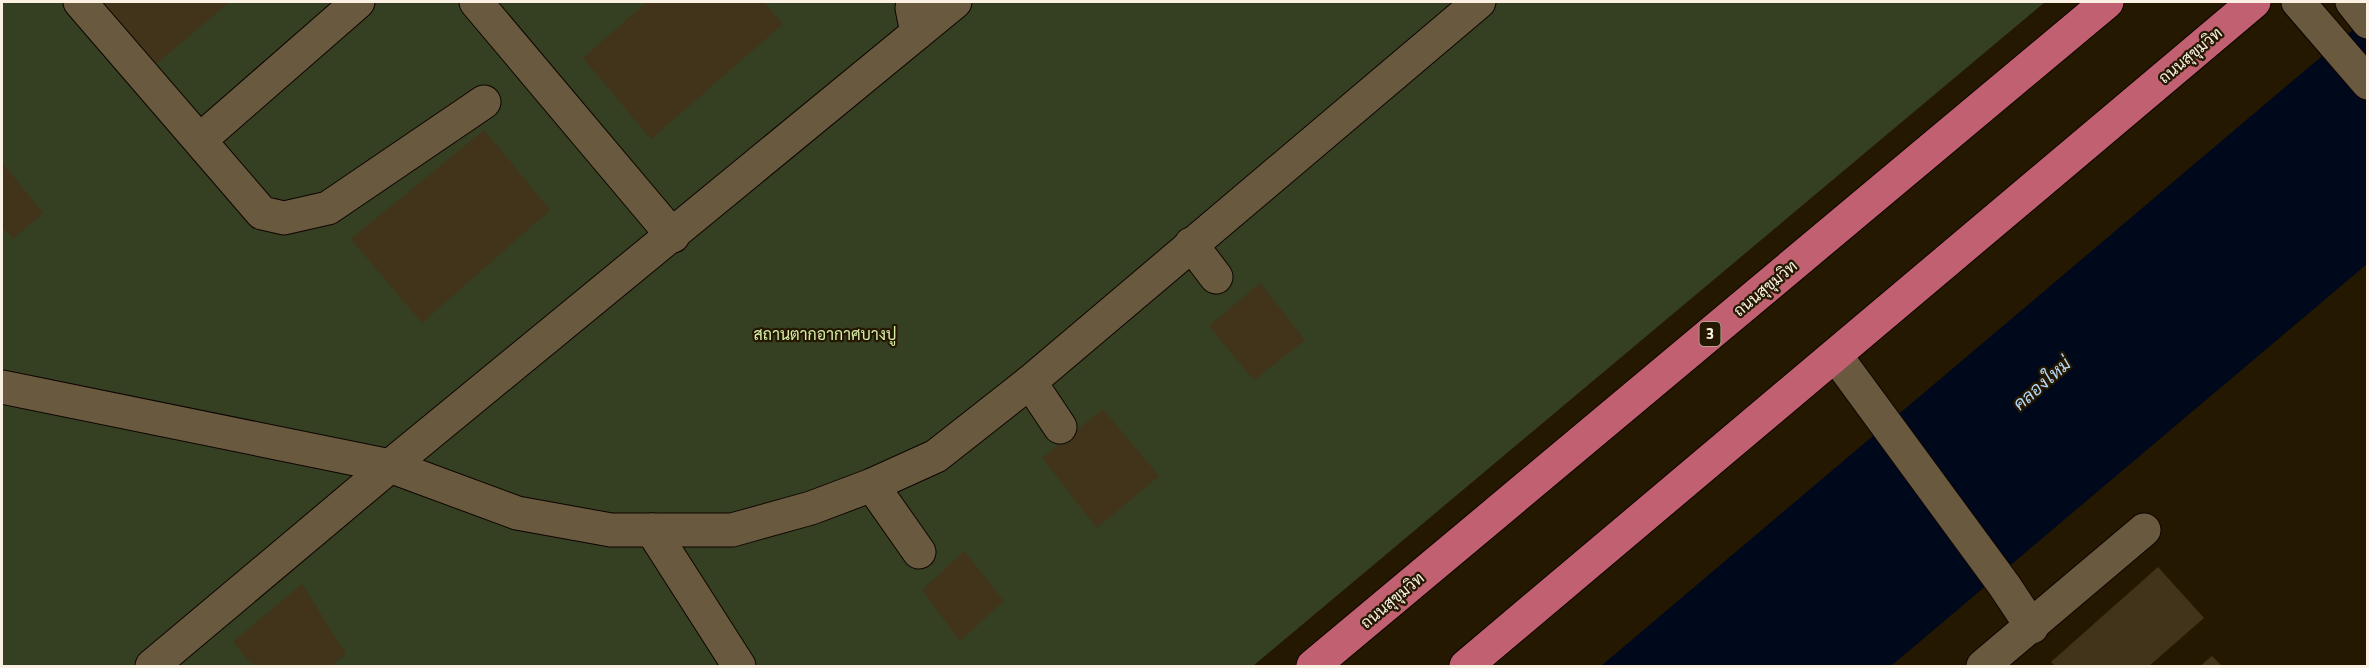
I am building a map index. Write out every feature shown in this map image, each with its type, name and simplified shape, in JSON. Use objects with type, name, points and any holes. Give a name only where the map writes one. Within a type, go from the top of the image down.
[{"type":"highway","name":"ถนนสุขุมวิท","points":[[1313,666],[2107,2]]},
{"type":"highway","name":"ถนนสุขุมวิท","points":[[1466,666],[2254,2]]},
{"type":"street","points":[[80,2],[262,213],[284,218],[328,208],[484,102]]},
{"type":"street","points":[[200,140],[358,2]]},
{"type":"street","points":[[476,2],[673,236]]},
{"type":"street","points":[[913,2],[917,33]]},
{"type":"street","points":[[152,666],[390,466],[956,2]]},
{"type":"street","points":[[2,387],[390,466],[517,513],[612,530],[732,530],[811,508],[872,485],[936,456],[1030,382],[1479,2]]},
{"type":"street","points":[[2298,2],[2367,83]]},
{"type":"street","points":[[2352,2],[2367,22]]},
{"type":"street","points":[[1191,244],[1216,277]]},
{"type":"street","points":[[1836,356],[1885,420],[2032,627]]},
{"type":"street","points":[[1030,382],[1060,427]]},
{"type":"street","points":[[872,485],[920,552]]},
{"type":"street","points":[[652,530],[739,666]]},
{"type":"street","points":[[1983,666],[2032,627],[2144,530]]},
{"type":"green space","name":"สถานตากอากาศบางปู","points":[[2,2],[2045,2],[1253,666],[2,666]]},
{"type":"water","name":"คลองใหม่","points":[[2367,18],[2367,264],[1891,666],[1601,666]]},
{"type":"building","points":[[108,2],[230,2],[156,64],[104,5]]},
{"type":"building","points":[[647,2],[764,2],[783,24],[651,139],[583,58]]},
{"type":"building","points":[[484,130],[550,210],[422,323],[351,239]]},
{"type":"building","points":[[2,162],[43,213],[13,239],[2,227]]},
{"type":"building","points":[[1260,283],[1305,340],[1254,380],[1209,326]]},
{"type":"building","points":[[1103,409],[1159,476],[1097,528],[1042,458]]},
{"type":"building","points":[[964,551],[1004,601],[960,641],[922,590]]},
{"type":"building","points":[[2158,567],[2204,618],[2149,666],[2055,666],[2051,662]]},
{"type":"building","points":[[302,584],[346,654],[331,666],[253,666],[233,642]]},
{"type":"building","points":[[2212,656],[2222,666],[2200,666]]}]
